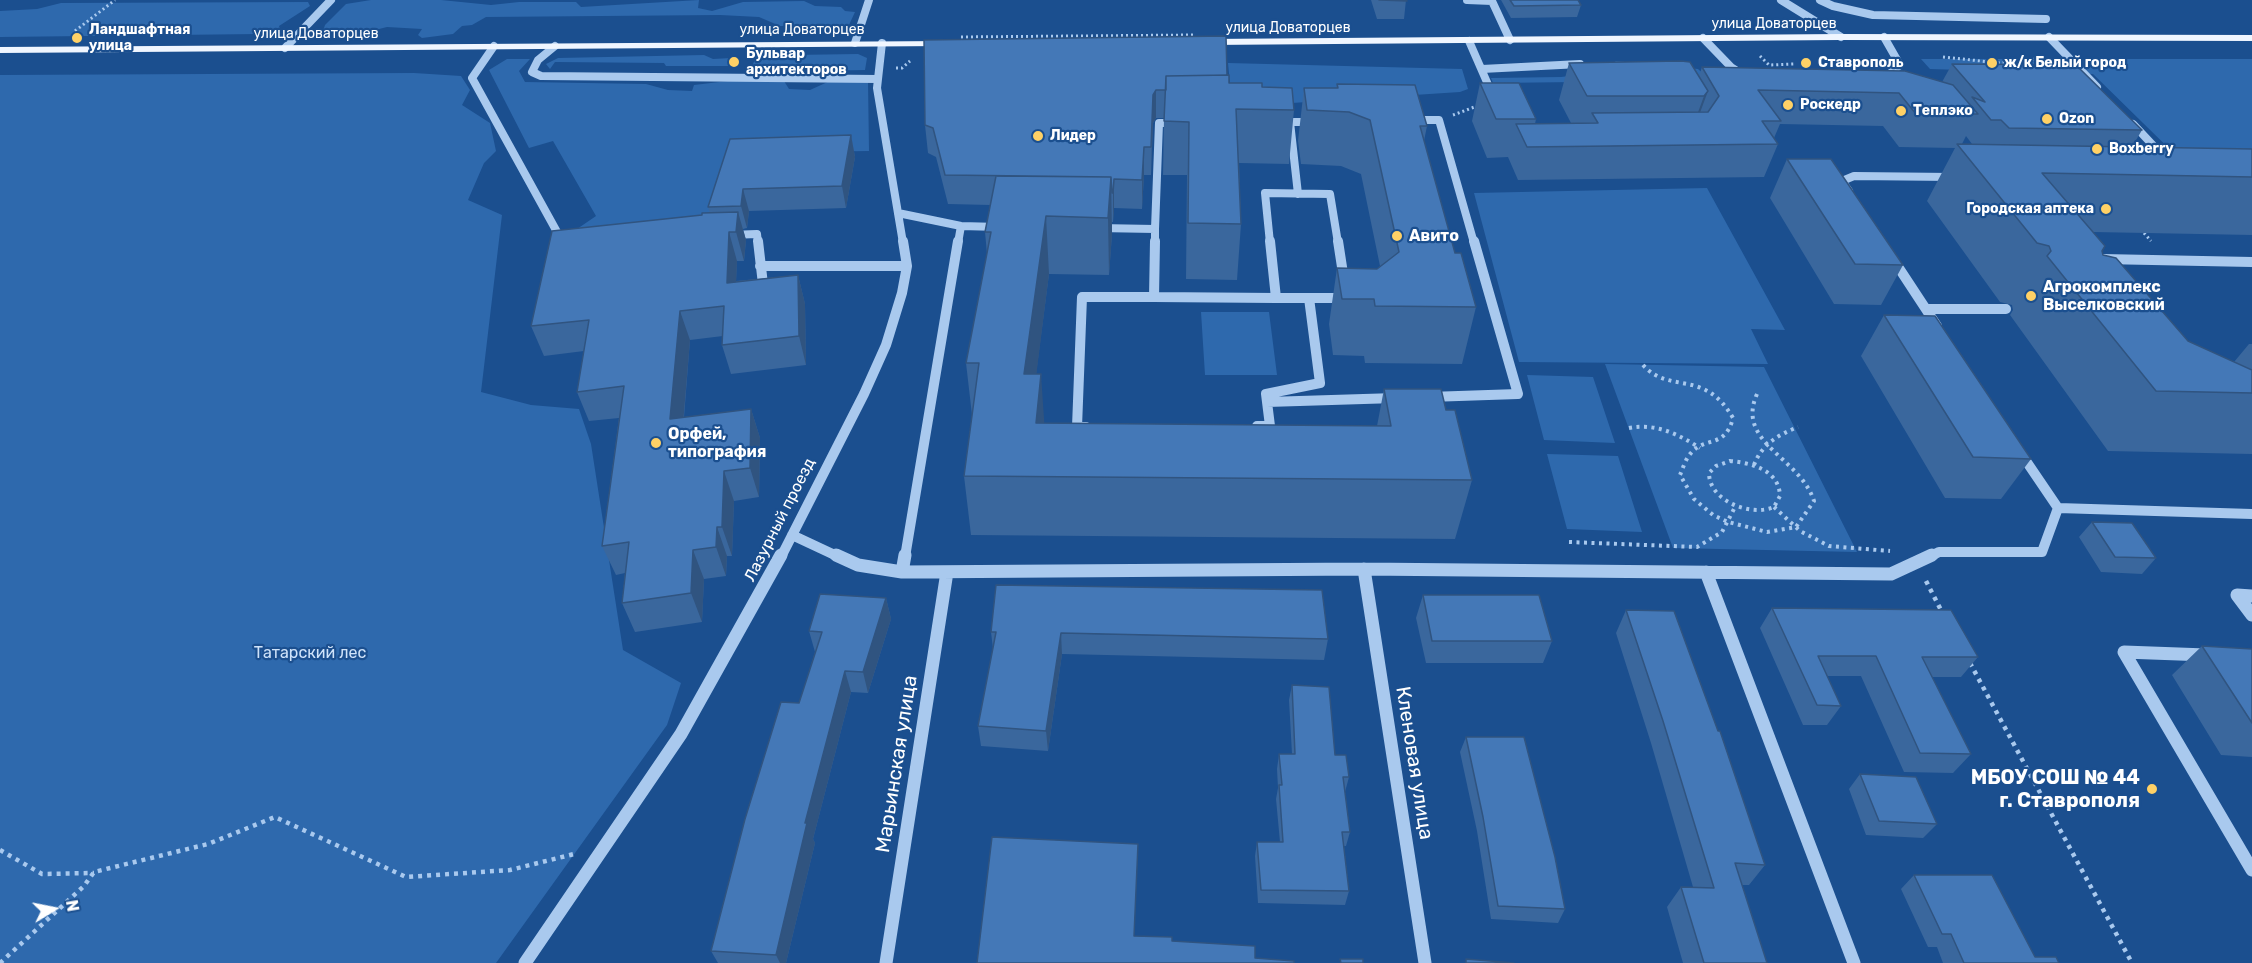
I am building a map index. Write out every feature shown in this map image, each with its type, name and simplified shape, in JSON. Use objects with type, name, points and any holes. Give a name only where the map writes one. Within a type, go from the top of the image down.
[{"type":"main road","name":"улица Доваторцев","points":[[1198,42],[1841,37],[2252,38]]},
{"type":"main road","name":"улица Доваторцев","points":[[0,50],[952,43]]},
{"type":"street","points":[[285,48],[331,0]]},
{"type":"street","points":[[855,43],[869,0]]},
{"type":"street","points":[[1467,0],[1492,1],[1510,40]]},
{"type":"street","points":[[1781,0],[1841,37]]},
{"type":"street","points":[[1820,0],[1833,6],[1874,15],[2046,19]]},
{"type":"street","points":[[1884,37],[1907,73]]},
{"type":"street","points":[[2049,37],[2101,90]]},
{"type":"street","points":[[1703,38],[1731,67],[1747,77]]},
{"type":"street","points":[[1469,41],[1495,100]]},
{"type":"street","name":"Лазурный проезд","points":[[525,963],[686,725],[740,635],[891,335],[903,296],[907,266],[877,88],[882,43]]},
{"type":"street","points":[[494,46],[472,78],[562,242],[574,242]]},
{"type":"street","points":[[555,46],[538,59],[532,72],[541,76],[878,79]]},
{"type":"street","points":[[1482,69],[1585,64]]},
{"type":"street","points":[[1888,88],[1877,85],[1900,65]]},
{"type":"street","points":[[2124,115],[2170,164]]},
{"type":"street","points":[[1405,120],[1439,120],[1518,394],[1422,397]]},
{"type":"street","points":[[1269,122],[1324,122]]},
{"type":"street","points":[[1290,122],[1298,194]]},
{"type":"street","points":[[1154,297],[1159,123],[1192,123]]},
{"type":"street","points":[[1855,201],[1842,181],[1854,176],[1957,177]]},
{"type":"street","points":[[1100,427],[1077,427],[1082,297],[1154,297],[1276,298],[1347,298],[1330,194],[1265,193],[1276,298]]},
{"type":"street","points":[[898,213],[961,226],[1007,227]]},
{"type":"street","points":[[902,572],[961,226]]},
{"type":"street","points":[[1086,228],[1155,229]]},
{"type":"street","points":[[723,236],[757,234],[764,293]]},
{"type":"street","points":[[1887,250],[1946,339]]},
{"type":"street","points":[[2094,258],[2252,262]]},
{"type":"street","points":[[760,266],[907,266]]},
{"type":"street","points":[[1247,426],[1270,426],[1266,393],[1320,383],[1309,298]]},
{"type":"street","points":[[1926,309],[2006,309]]},
{"type":"street","points":[[1267,402],[1410,398]]},
{"type":"street","points":[[2012,439],[2058,508]]},
{"type":"street","points":[[792,535],[858,565],[902,572],[1364,569],[1891,574],[1939,552],[2042,552],[2058,508]]},
{"type":"street","points":[[2058,508],[2252,514]]},
{"type":"street","name":"Кленовая улица","points":[[1364,569],[1425,963]]},
{"type":"street","name":"Марьинская улица","points":[[886,963],[947,572]]},
{"type":"street","points":[[1706,572],[1854,963]]},
{"type":"street","points":[[2252,596],[2237,595],[2252,615]]},
{"type":"street","points":[[2217,655],[2124,652],[2252,870]]},
{"type":"path","points":[[68,37],[115,0]]},
{"type":"path","points":[[1439,120],[1495,100]]},
{"type":"path","points":[[1643,365],[1655,376],[1703,387],[1719,398],[1733,418],[1730,429],[1723,436],[1691,452],[1680,475],[1694,500],[1713,515],[1728,522],[1767,532],[1796,527],[1814,501],[1813,493],[1802,476],[1755,429],[1751,411],[1757,394]]},
{"type":"path","points":[[1629,428],[1638,425],[1667,429],[1700,448]]},
{"type":"path","points":[[1755,465],[1757,456],[1766,442],[1798,427]]},
{"type":"path","points":[[1743,462],[1755,465],[1775,479],[1780,488],[1782,496],[1774,507],[1761,511],[1735,507],[1715,492],[1710,484],[1709,475],[1720,463],[1743,462]]},
{"type":"path","points":[[1569,542],[1697,547],[1710,542],[1724,532],[1735,507]]},
{"type":"path","points":[[1774,507],[1796,527],[1829,546],[1884,549],[1916,563],[1944,615]]},
{"type":"path","points":[[1967,657],[2132,963]]},
{"type":"path","points":[[0,850],[42,874],[94,873],[208,844],[275,817],[406,877],[510,870],[604,847]]},
{"type":"path","points":[[0,963],[84,886],[94,873]]},
{"type":"green space","points":[[371,0],[441,0],[491,5],[519,2],[576,2],[581,7],[699,0],[698,8],[712,11],[743,2],[804,1],[815,6],[841,7],[845,11],[855,12],[849,25],[780,26],[759,17],[720,15],[486,17],[472,25],[462,26],[453,34],[422,38],[418,35],[422,29],[387,27],[371,31],[377,35],[357,40],[334,38],[322,34],[325,25],[346,4]]},
{"type":"green space","points":[[308,2],[310,6],[279,26],[281,32],[266,36],[258,34],[0,37],[0,11],[37,9],[61,3]]},
{"type":"green space","points":[[858,54],[867,58],[865,70],[811,71],[812,66],[752,67],[755,59],[775,59],[792,55]]},
{"type":"green space","points":[[704,55],[713,59],[731,58],[728,66],[555,62],[550,69],[546,64],[558,58]]},
{"type":"green space","points":[[507,59],[530,59],[519,71],[525,82],[646,84],[668,90],[692,91],[694,85],[736,80],[784,81],[789,89],[810,90],[832,80],[868,81],[869,151],[736,153],[717,215],[577,229],[596,216],[553,141],[529,148],[489,70]]},
{"type":"green space","points":[[1921,59],[2252,59],[2252,173],[2193,172],[2093,74],[1930,69]]},
{"type":"green space","points":[[1616,61],[1698,69],[1706,76],[1493,83],[1491,78],[1561,77],[1601,72]]},
{"type":"green space","points":[[1228,63],[1462,69],[1468,89],[1460,92],[1246,106],[1230,84]]},
{"type":"green space","name":"Татарский лес","points":[[414,73],[461,76],[470,90],[462,105],[490,123],[496,151],[484,163],[468,200],[502,215],[481,392],[531,405],[579,409],[591,444],[623,650],[681,683],[667,725],[496,963],[0,963],[0,75]]},
{"type":"green space","points":[[1707,188],[1785,330],[1751,329],[1768,364],[1519,362],[1474,193]]},
{"type":"green space","points":[[1201,312],[1269,312],[1277,375],[1205,375]]},
{"type":"green space","points":[[1605,364],[1764,367],[1857,552],[1673,548]]},
{"type":"green space","points":[[1527,375],[1593,377],[1615,443],[1544,440]]},
{"type":"green space","points":[[1547,454],[1618,456],[1642,532],[1567,529]]},
{"type":"building","points":[[1510,0],[1578,0],[1581,5],[1514,6]]},
{"type":"building","name":"Лидер","points":[[1226,36],[1227,75],[1166,76],[1166,90],[1156,90],[1153,95],[1151,147],[1144,147],[1142,180],[1114,179],[1113,193],[1111,177],[945,175],[933,128],[925,125],[924,40]]},
{"type":"building","points":[[1690,62],[1708,91],[1704,96],[1587,96],[1569,63]]},
{"type":"building","points":[[1952,64],[2076,65],[2142,130],[2009,128],[2001,120],[1991,120],[1972,97],[1985,102]]},
{"type":"building","points":[[1702,67],[1905,71],[1953,85],[1978,114],[1916,114],[1899,93],[1758,90],[1781,121],[1762,121],[1778,144],[1527,147],[1516,124],[1598,123],[1592,113],[1708,112],[1719,96]]},
{"type":"building","points":[[1229,75],[1229,83],[1262,83],[1262,87],[1292,88],[1294,110],[1236,109],[1241,224],[1188,223],[1189,122],[1164,121],[1166,76]]},
{"type":"building","points":[[1480,83],[1519,83],[1536,119],[1496,119]]},
{"type":"building","points":[[1337,84],[1415,85],[1427,126],[1420,126],[1455,253],[1461,253],[1476,307],[1375,306],[1374,299],[1342,299],[1337,268],[1377,269],[1399,252],[1370,120],[1349,112],[1307,110],[1304,88],[1338,88]]},
{"type":"building","points":[[851,135],[842,186],[743,189],[741,206],[708,207],[730,139]]},
{"type":"building","points":[[1957,144],[2252,149],[2252,177],[2042,173],[2105,246],[2102,251],[2103,255],[2116,258],[2188,341],[2252,370],[2252,393],[2156,391],[2047,256],[2051,251],[2049,246],[2037,243]]},
{"type":"building","points":[[1787,159],[1831,159],[1903,265],[1855,264]]},
{"type":"building","points":[[996,176],[1111,177],[1108,218],[1046,216],[1024,374],[1041,374],[1036,423],[1391,426],[1384,389],[1441,389],[1446,410],[1455,410],[1472,480],[964,476],[979,363],[966,363],[991,232],[985,232]]},
{"type":"building","name":"Орфей, типография","points":[[738,212],[736,232],[729,232],[727,283],[798,275],[799,336],[722,345],[724,306],[680,311],[670,419],[751,409],[750,468],[724,471],[722,527],[717,527],[716,547],[693,550],[691,593],[622,603],[629,542],[602,546],[624,386],[577,392],[589,320],[531,326],[552,231],[702,215],[702,213]]},
{"type":"building","points":[[1884,315],[1935,316],[2031,459],[1973,457]]},
{"type":"building","points":[[2092,522],[2132,523],[2156,558],[2115,557]]},
{"type":"building","points":[[996,585],[1322,590],[1328,639],[1061,633],[1046,731],[978,726],[996,632],[991,632]]},
{"type":"building","points":[[820,594],[886,598],[863,672],[845,671],[805,823],[807,823],[776,955],[711,951],[745,819],[781,702],[799,703],[822,632],[809,631]]},
{"type":"building","points":[[1423,595],[1539,595],[1552,641],[1432,641]]},
{"type":"building","points":[[1772,608],[1951,610],[1978,657],[1922,657],[1971,754],[1920,753],[1876,656],[1818,656],[1841,706],[1817,705]]},
{"type":"building","points":[[1626,610],[1674,611],[1718,731],[1720,731],[1765,865],[1735,863],[1767,963],[1704,963],[1681,887],[1714,888]]},
{"type":"building","points":[[2202,646],[2252,649],[2252,723]]},
{"type":"building","points":[[1292,685],[1329,687],[1335,755],[1346,755],[1349,777],[1343,777],[1350,832],[1342,832],[1349,891],[1261,890],[1257,842],[1283,842],[1279,754],[1295,754]]},
{"type":"building","points":[[1466,737],[1524,737],[1555,857],[1565,909],[1498,906],[1483,817]]},
{"type":"building","points":[[1860,774],[1916,777],[1937,824],[1879,821]]},
{"type":"building","points":[[992,837],[1138,844],[1134,936],[1172,937],[1172,941],[1255,946],[1255,958],[1294,961],[1294,963],[977,963]]},
{"type":"building","points":[[1914,875],[1992,875],[2035,957],[2056,957],[2059,963],[1964,963],[1951,934],[1942,934]]},
{"type":"building","points":[[1340,959],[1363,959],[1363,963],[1341,963]]},
{"type":"building","points":[[1466,959],[1514,963],[1466,963]]},
{"type":"place","name":"Ландшафтная улица","points":[[77,38]]},
{"type":"place","name":"Бульвар архитекторов","points":[[734,62]]},
{"type":"place","name":"Ставрополь","points":[[1806,63]]},
{"type":"place","name":"ж/к Белый город","points":[[1992,63]]},
{"type":"place","name":"Роскедр","points":[[1788,105]]},
{"type":"place","name":"Теплэко","points":[[1901,111]]},
{"type":"place","name":"Ozon","points":[[2047,119]]},
{"type":"place","name":"Лидер","points":[[1038,136]]},
{"type":"place","name":"Boxberry","points":[[2097,149]]},
{"type":"place","name":"Городская аптека","points":[[2106,209]]},
{"type":"place","name":"Авито","points":[[1397,236]]},
{"type":"place","name":"Агрокомплекс Выселковский","points":[[2031,296]]},
{"type":"place","name":"Орфей, типография","points":[[656,443]]},
{"type":"place","name":"МБОУ СОШ № 44 г. Ставрополя","points":[[2152,789]]}]
